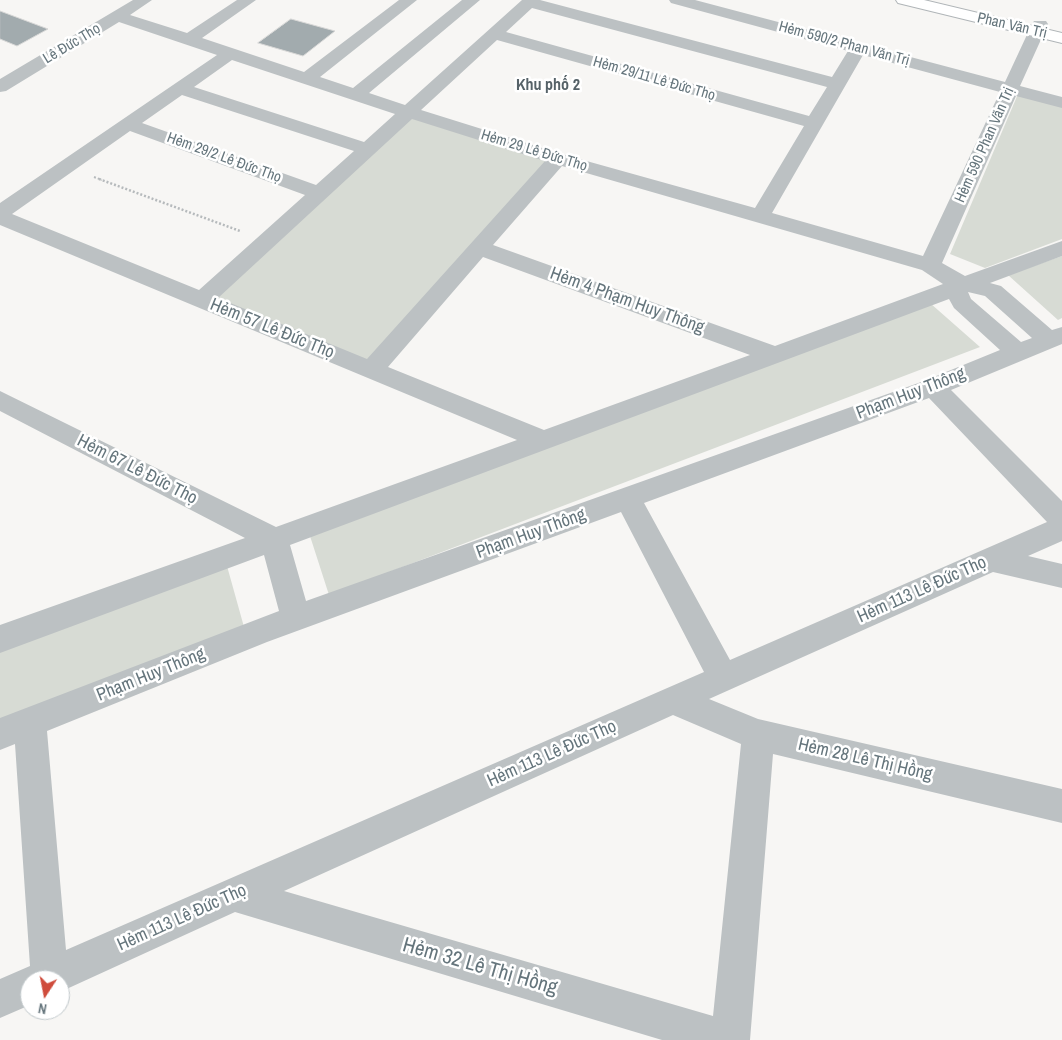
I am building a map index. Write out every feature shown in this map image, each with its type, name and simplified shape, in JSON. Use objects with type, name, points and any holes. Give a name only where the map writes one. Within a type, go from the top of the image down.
[{"type":"main road","name":"Phan Văn Trị","points":[[904,0],[1038,28],[1062,29]]},
{"type":"main road","name":"Phan Văn Trị","points":[[939,0],[1038,28],[1062,38]]},
{"type":"street","name":"Lê Đức Thọ","points":[[0,87],[144,0]]},
{"type":"street","points":[[188,40],[248,0]]},
{"type":"street","points":[[306,79],[409,0]]},
{"type":"street","points":[[356,95],[472,0]]},
{"type":"street","name":"Hẻm 590/2 Phan Văn Trị","points":[[677,0],[711,4],[858,48],[1062,103]]},
{"type":"street","points":[[202,300],[530,1],[837,84]]},
{"type":"street","name":"Hẻm 29 Lê Đức Thọ","points":[[117,16],[558,160],[930,265],[958,283]]},
{"type":"street","name":"Hẻm 590 Phan Văn Trị","points":[[930,265],[1038,28]]},
{"type":"street","name":"Hẻm 29/11 Lê Đức Thọ","points":[[495,34],[814,123]]},
{"type":"street","points":[[760,217],[858,48]]},
{"type":"street","points":[[0,215],[230,54]]},
{"type":"street","points":[[180,88],[367,149]]},
{"type":"street","name":"Hẻm 29/2 Lê Đức Thọ","points":[[128,124],[320,193]]},
{"type":"street","points":[[371,370],[558,160]]},
{"type":"street","name":"Hẻm 57 Lê Đức Thọ","points":[[0,215],[544,441]]},
{"type":"street","name":"Hẻm 4 Phạm Huy Thông","points":[[479,248],[775,355]]},
{"type":"street","points":[[0,638],[544,441],[775,355],[958,283],[1062,248]]},
{"type":"street","points":[[958,283],[993,291],[1055,337]]},
{"type":"street","points":[[958,283],[962,303],[1017,352]]},
{"type":"street","name":"Phạm Huy Thông","points":[[15,729],[258,632],[933,387],[1055,337]]},
{"type":"street","points":[[933,387],[1062,519]]},
{"type":"street","name":"Hẻm 67 Lê Đức Thọ","points":[[0,400],[274,539]]},
{"type":"street","points":[[628,498],[723,678]]},
{"type":"street","name":"Hẻm 113 Lê Đức Thọ","points":[[65,970],[1062,528]]},
{"type":"street","points":[[274,539],[296,619]]},
{"type":"street","points":[[991,559],[1062,576]]},
{"type":"street","name":"Hẻm 28 Lê Thị Hồng","points":[[673,700],[758,735],[1062,806]]},
{"type":"street","points":[[15,729],[40,970]]},
{"type":"street","points":[[728,1040],[758,735]]},
{"type":"street","name":"Hẻm 32 Lê Thị Hồng","points":[[234,894],[728,1040]]},
{"type":"street","name":"Hẻm 113 Lê Đức Thọ","points":[[0,999],[20,990]]},
{"type":"path","points":[[67,167],[267,241]]},
{"type":"shaded area","points":[[1018,94],[1062,106],[1062,239],[985,268],[950,254]]},
{"type":"shaded area","points":[[408,112],[558,159],[371,370],[202,300]]},
{"type":"shaded area","points":[[1062,256],[1062,318],[1058,320],[1008,275]]},
{"type":"shaded area","points":[[930,303],[980,347],[329,595],[310,536]]},
{"type":"shaded area","points":[[227,566],[244,627],[0,719],[0,644]]},
{"type":"building","points":[[0,11],[48,29],[17,46],[0,39]]},
{"type":"building","points":[[291,19],[335,31],[303,56],[258,43]]},
{"type":"district","name":"Khu phố 2","points":[[548,86]]}]
